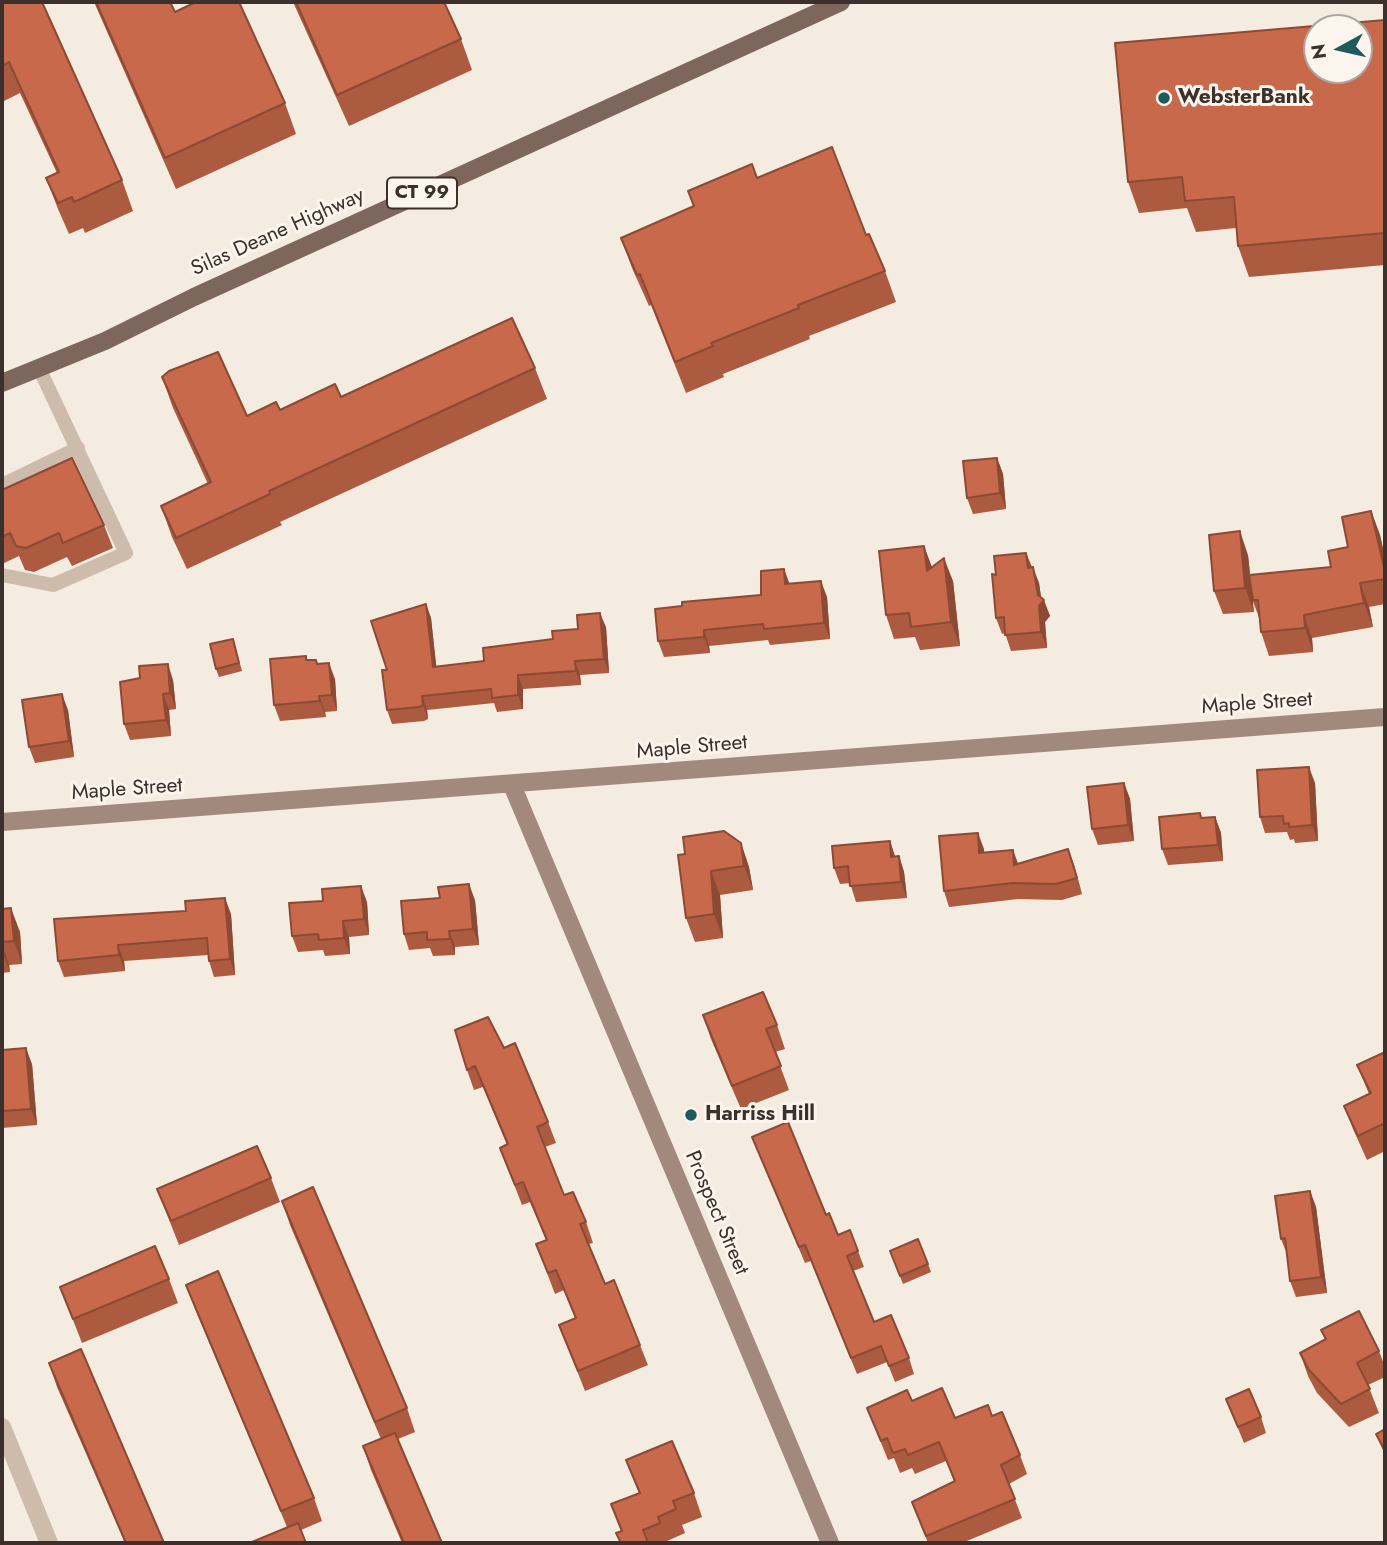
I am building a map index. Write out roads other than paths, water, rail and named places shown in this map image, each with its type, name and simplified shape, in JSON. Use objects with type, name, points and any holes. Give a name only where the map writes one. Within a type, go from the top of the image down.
[{"type":"main road","name":"Silas Deane Highway","points":[[2,383],[105,341],[194,297],[841,2]]},
{"type":"main road","name":"Maple Street","points":[[2,822],[1385,717]]},
{"type":"main road","name":"Prospect Street","points":[[512,785],[830,1543]]},
{"type":"street","points":[[2,1427],[49,1543]]},
{"type":"lane","points":[[2,575],[53,585],[126,552],[39,368]]},
{"type":"lane","points":[[2,485],[78,448]]},
{"type":"place","name":"WebsterBank","points":[[1164,98]]},
{"type":"place","name":"Harriss Hill","points":[[691,1115]]}]
